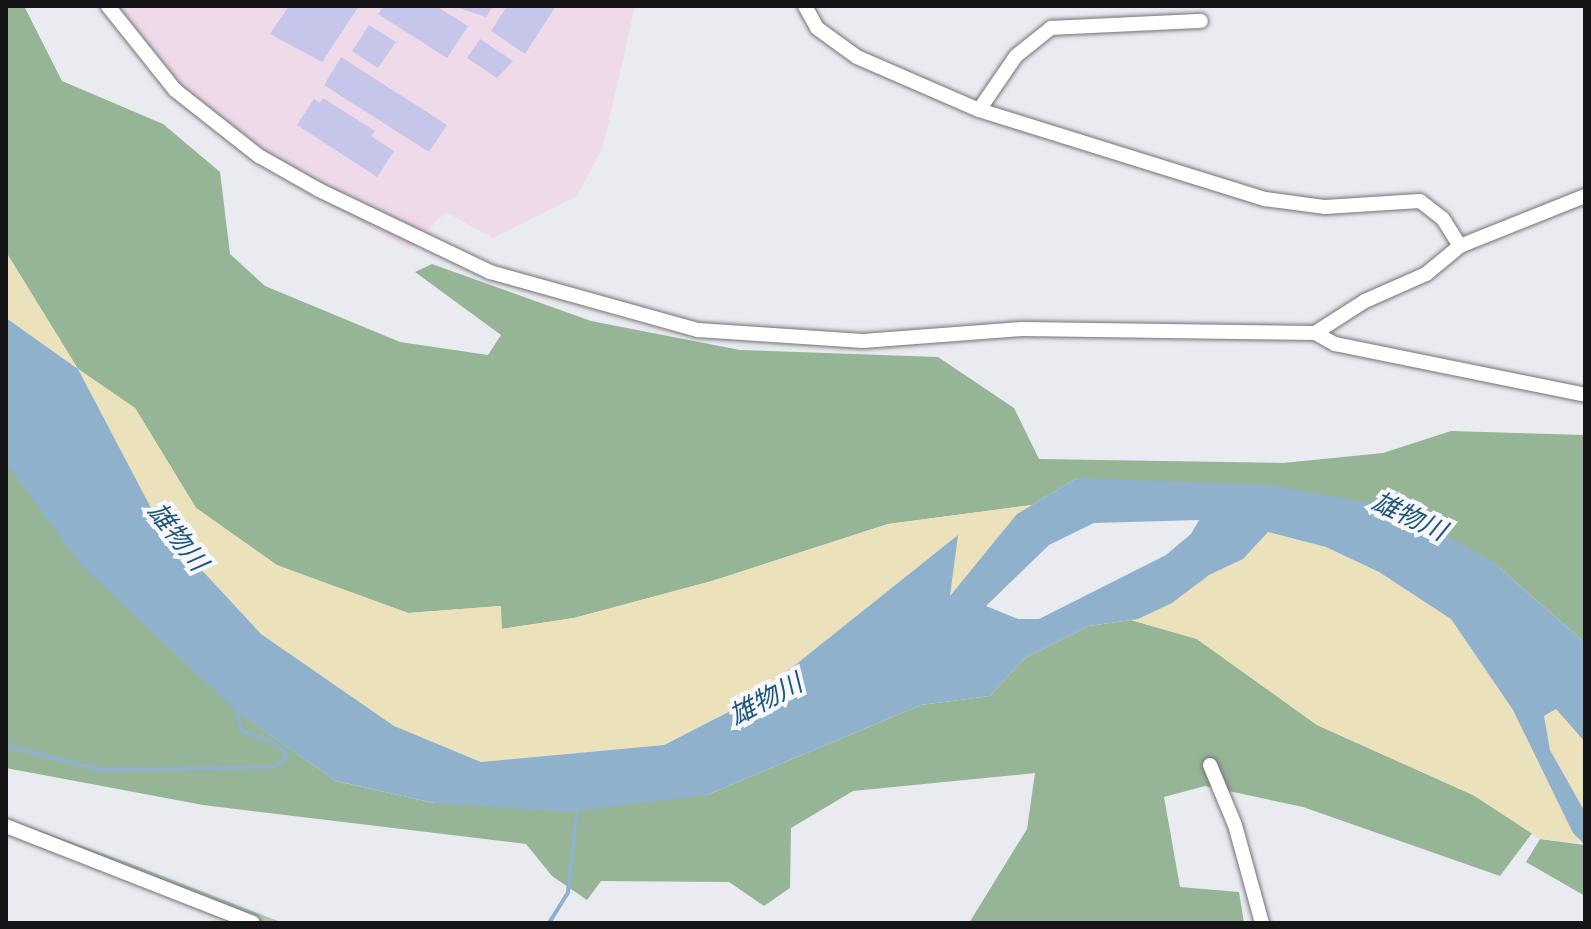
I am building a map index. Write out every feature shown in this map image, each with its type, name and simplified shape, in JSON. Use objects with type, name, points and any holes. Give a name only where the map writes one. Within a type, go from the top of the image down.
[{"type":"street","points":[[108,6],[175,90],[259,156],[446,254],[590,304],[698,330],[784,339],[863,341],[1100,328],[1315,333],[1335,344],[1585,395]]},
{"type":"street","points":[[805,6],[817,28],[857,57],[979,110],[1265,199],[1325,207],[1420,201],[1443,219],[1460,246]]},
{"type":"street","points":[[979,110],[1016,56],[1051,28],[1201,21]]},
{"type":"street","points":[[1315,333],[1365,301],[1426,274],[1460,246],[1585,196]]},
{"type":"street","points":[[1210,765],[1235,825],[1262,923]]},
{"type":"street","points":[[6,826],[253,923]]},
{"type":"shaded area","points":[[102,6],[635,6],[603,147],[577,196],[493,238],[446,212],[408,249],[250,159],[169,95]]},
{"type":"green space","points":[[6,6],[24,6],[62,81],[163,124],[220,172],[230,254],[265,286],[400,342],[488,355],[501,335],[415,272],[432,264],[591,321],[740,350],[938,357],[1014,408],[1039,459],[1283,463],[1383,453],[1451,431],[1585,435],[1585,643],[1493,562],[1077,478],[1032,505],[888,524],[712,581],[574,618],[501,629],[501,606],[408,613],[278,566],[196,508],[135,408],[78,369],[6,252]]},
{"type":"green space","points":[[6,462],[239,713],[336,781],[434,803],[707,795],[921,705],[990,696],[1025,658],[1089,626],[1131,620],[1197,639],[1317,725],[1473,795],[1533,832],[1500,876],[1303,807],[1205,786],[1164,797],[1180,887],[1239,892],[1244,923],[969,923],[1027,829],[1035,773],[853,791],[791,828],[790,888],[764,906],[729,882],[601,881],[587,900],[552,876],[526,844],[203,805],[6,768]]},
{"type":"green space","points":[[6,818],[283,923],[233,923],[127,880],[6,823]]},
{"type":"green space","points":[[1540,839],[1585,845],[1585,896],[1526,862]]},
{"type":"sand","points":[[6,252],[78,369],[6,318]]},
{"type":"sand","points":[[78,369],[135,408],[196,508],[277,565],[408,613],[501,606],[502,629],[574,618],[712,581],[888,524],[1032,505],[1017,514],[949,598],[957,536],[750,701],[663,745],[481,762],[394,726],[261,634],[160,525]]},
{"type":"sand","points":[[1268,532],[1326,547],[1379,572],[1451,619],[1513,710],[1580,843],[1540,839],[1473,795],[1317,725],[1197,639],[1131,620],[1172,603],[1209,575],[1243,559]]},
{"type":"sand","points":[[1556,709],[1585,742],[1585,812],[1550,750],[1544,716]]},
{"type":"water","name":"雄物川","points":[[6,318],[78,369],[160,525],[261,634],[394,726],[481,762],[664,745],[750,701],[958,535],[950,596],[1017,514],[1077,478],[1271,485],[1396,508],[1492,561],[1585,643],[1585,742],[1556,709],[1544,716],[1550,750],[1585,812],[1585,845],[1573,833],[1513,710],[1451,619],[1379,572],[1326,547],[1268,532],[1243,559],[1209,575],[1172,603],[1138,619],[1089,626],[1025,658],[990,696],[921,705],[707,795],[567,812],[434,803],[336,781],[237,712],[80,564],[6,463]],"holes":[[[1199,520],[1191,534],[1166,555],[1039,619],[1018,619],[986,606],[1049,545],[1094,523]]]},
{"type":"building","points":[[289,6],[359,6],[322,62],[270,34]]},
{"type":"building","points":[[384,6],[436,6],[468,26],[447,58],[378,14]]},
{"type":"building","points":[[453,6],[493,6],[486,17]]},
{"type":"building","points":[[507,6],[556,6],[525,54],[491,31]]},
{"type":"building","points":[[369,25],[396,42],[378,68],[352,51]]},
{"type":"building","points":[[480,39],[513,61],[497,78],[467,58]]},
{"type":"building","points":[[341,57],[447,125],[429,152],[324,85]]},
{"type":"building","points":[[323,98],[375,131],[371,136],[394,151],[377,177],[297,125],[314,99],[320,103]]},
{"type":"waterway","points":[[6,746],[102,770],[273,767],[286,759],[285,752],[269,741],[241,730],[237,709]]},
{"type":"waterway","points":[[549,923],[568,892],[577,809]]}]
